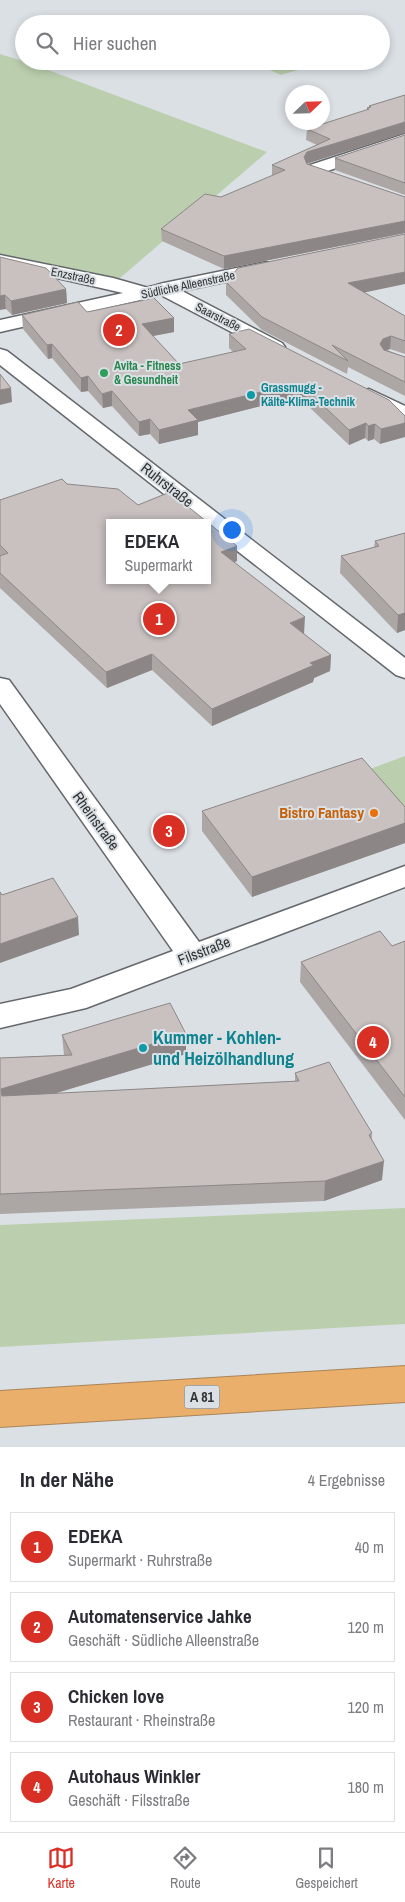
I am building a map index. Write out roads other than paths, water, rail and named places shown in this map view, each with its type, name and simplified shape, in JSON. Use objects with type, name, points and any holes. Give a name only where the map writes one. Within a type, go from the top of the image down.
[{"type":"highway","name":"A 81","points":[[0,1409],[405,1384]]},
{"type":"street","points":[[340,180],[313,170],[405,139]]},
{"type":"street","name":"Enzstraße","points":[[0,260],[155,291]]},
{"type":"street","name":"Südliche Alleenstraße","points":[[0,326],[280,265]]},
{"type":"street","name":"Saarstraße","points":[[155,291],[294,356]]},
{"type":"street","name":"Ruhrstraße","points":[[0,355],[211,519]]},
{"type":"street","points":[[354,387],[405,414]]},
{"type":"street","name":"Ruhrstraße","points":[[211,519],[405,670]]},
{"type":"street","name":"Rheinstraße","points":[[0,686],[192,955]]},
{"type":"street","name":"Filsstraße","points":[[0,1016],[75,1000],[405,876]]},
{"type":"place","name":"Automatenservice Jahke","points":[[119,330]]},
{"type":"place","name":"Avita - Fitness & Gesundheit","points":[[104,373]]},
{"type":"place","name":"Grassmugg - Kälte-Klima-Technik","points":[[251,395]]},
{"type":"place","name":"EDEKA","points":[[159,619]]},
{"type":"place","name":"Bistro Fantasy","points":[[374,813]]},
{"type":"place","name":"Chicken love","points":[[169,831]]},
{"type":"place","name":"Autohaus Winkler","points":[[373,1042]]},
{"type":"place","name":"Kummer - Kohlen- und Heizölhandlung","points":[[143,1048]]}]
